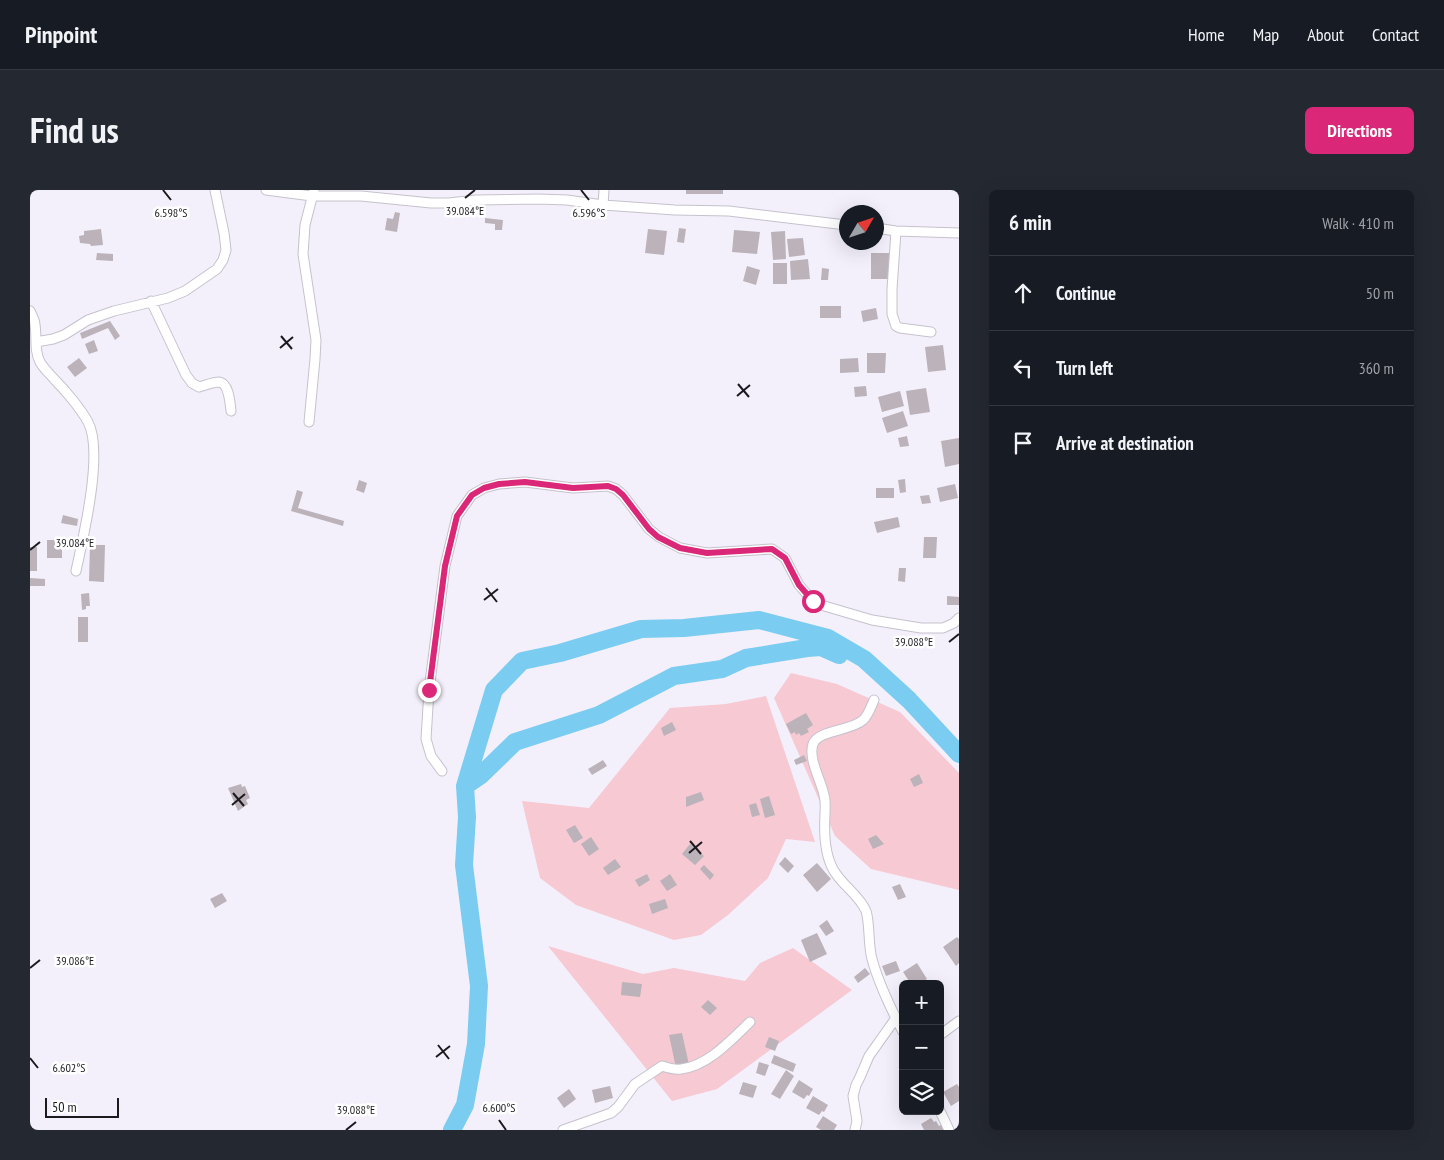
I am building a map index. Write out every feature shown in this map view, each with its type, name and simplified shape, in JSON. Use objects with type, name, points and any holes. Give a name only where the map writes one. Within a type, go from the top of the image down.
[{"type":"street","points":[[36,342],[53,340],[64,336],[88,320],[114,311],[168,298],[185,291],[217,270],[226,250],[215,190]]},
{"type":"street","points":[[266,190],[440,203],[476,200],[567,200],[603,205],[675,210],[729,211],[839,224]]},
{"type":"street","points":[[603,205],[604,190]]},
{"type":"street","points":[[309,422],[316,340],[303,254],[305,225],[312,193]]},
{"type":"street","points":[[884,229],[959,233]]},
{"type":"street","points":[[896,231],[892,289],[892,314],[896,326],[931,332]]},
{"type":"street","points":[[151,302],[186,375],[192,383],[199,387],[218,382],[221,383],[225,387],[231,410]]},
{"type":"street","points":[[30,311],[35,323],[37,353],[40,363],[64,389],[88,422],[92,435],[92,479],[88,516],[76,572]]},
{"type":"street","points":[[442,771],[431,756],[426,739],[429,690],[445,566],[457,516],[472,495],[484,488],[499,484],[525,482],[573,488],[608,486],[616,489],[623,495],[649,529],[658,537],[680,548],[707,553],[772,549],[785,558],[799,585],[813,601],[821,605],[872,620],[921,628],[943,628],[954,623],[959,618]]},
{"type":"street","points":[[874,700],[865,719],[856,726],[826,733],[817,738],[812,754],[817,776],[825,796],[824,830],[829,862],[833,871],[857,897],[866,911],[872,959],[882,989],[900,1025]]},
{"type":"street","points":[[855,1130],[857,1121],[853,1096],[856,1085],[869,1056],[896,1018]]},
{"type":"street","points":[[944,1033],[959,1021]]},
{"type":"street","points":[[563,1130],[611,1113],[618,1107],[635,1084],[662,1066],[680,1070],[708,1058],[750,1022]]},
{"type":"street","points":[[942,1115],[950,1130]]},
{"type":"shaded area","points":[[791,673],[837,684],[900,712],[959,773],[959,890],[871,869],[835,836],[774,698]]},
{"type":"shaded area","points":[[766,696],[815,842],[786,839],[768,878],[728,915],[701,935],[674,940],[576,905],[540,878],[522,801],[589,808],[670,708],[726,704]]},
{"type":"shaded area","points":[[548,946],[643,974],[674,968],[745,981],[760,963],[793,948],[852,990],[717,1089],[672,1101]]},
{"type":"building","points":[[686,190],[723,190],[723,194],[686,194]]},
{"type":"building","points":[[395,212],[400,213],[397,232],[385,230],[387,218],[393,219]]},
{"type":"building","points":[[485,218],[503,220],[502,230],[495,230],[495,224],[485,223]]},
{"type":"building","points":[[679,228],[686,229],[684,243],[677,242]]},
{"type":"building","points":[[101,229],[103,245],[91,246],[90,244],[80,243],[79,236],[84,235],[84,231]]},
{"type":"building","points":[[648,229],[667,231],[664,255],[645,253]]},
{"type":"building","points":[[734,230],[760,232],[757,254],[732,252]]},
{"type":"building","points":[[785,231],[786,259],[773,260],[771,232]]},
{"type":"building","points":[[803,238],[805,255],[789,257],[787,239]]},
{"type":"building","points":[[97,253],[113,254],[113,261],[96,260]]},
{"type":"building","points":[[871,253],[891,253],[891,279],[871,279]]},
{"type":"building","points":[[808,259],[810,279],[791,280],[790,261]]},
{"type":"building","points":[[773,263],[787,263],[787,284],[773,284]]},
{"type":"building","points":[[747,266],[760,270],[756,285],[743,281]]},
{"type":"building","points":[[822,268],[829,269],[828,280],[821,280]]},
{"type":"building","points":[[820,306],[841,306],[841,318],[820,318]]},
{"type":"building","points":[[876,308],[878,319],[863,322],[861,311]]},
{"type":"building","points":[[110,321],[120,336],[115,340],[108,328],[82,339],[80,333]]},
{"type":"building","points":[[94,340],[98,351],[89,354],[85,344]]},
{"type":"building","points":[[943,345],[946,370],[928,372],[925,347]]},
{"type":"building","points":[[867,353],[886,353],[885,373],[867,373]]},
{"type":"building","points":[[79,358],[87,368],[75,377],[67,367]]},
{"type":"building","points":[[858,358],[859,372],[840,373],[840,359]]},
{"type":"building","points":[[866,386],[867,396],[855,397],[854,387]]},
{"type":"building","points":[[926,388],[930,412],[910,415],[906,391]]},
{"type":"building","points":[[900,391],[904,406],[882,412],[878,397]]},
{"type":"building","points":[[903,411],[908,426],[887,433],[882,418]]},
{"type":"building","points":[[907,436],[909,446],[900,447],[898,438]]},
{"type":"building","points":[[959,438],[959,464],[945,467],[941,441]]},
{"type":"building","points":[[905,479],[906,492],[900,493],[898,480]]},
{"type":"building","points":[[359,480],[367,483],[364,493],[356,490]]},
{"type":"building","points":[[955,484],[958,498],[940,502],[937,488]]},
{"type":"building","points":[[876,488],[894,488],[894,498],[876,498]]},
{"type":"building","points":[[297,490],[303,492],[298,508],[344,521],[343,526],[291,511]]},
{"type":"building","points":[[929,495],[931,503],[922,504],[920,496]]},
{"type":"building","points":[[63,515],[78,519],[77,526],[61,523]]},
{"type":"building","points":[[898,517],[900,527],[877,533],[874,522]]},
{"type":"building","points":[[924,537],[937,537],[936,558],[923,558]]},
{"type":"building","points":[[47,540],[62,540],[62,558],[47,558]]},
{"type":"building","points":[[90,545],[105,545],[104,582],[89,581]]},
{"type":"building","points":[[30,547],[37,547],[37,571],[30,571]]},
{"type":"building","points":[[899,568],[906,568],[905,582],[898,581]]},
{"type":"building","points":[[30,578],[45,579],[45,586],[30,586]]},
{"type":"building","points":[[89,593],[90,606],[86,606],[86,609],[82,610],[81,594]]},
{"type":"building","points":[[947,596],[959,597],[959,605],[947,605]]},
{"type":"building","points":[[78,617],[88,617],[88,642],[78,642]]},
{"type":"building","points":[[806,713],[813,725],[807,729],[809,732],[801,736],[799,733],[796,735],[795,732],[791,734],[786,724]]},
{"type":"building","points":[[672,722],[676,730],[664,736],[661,728]]},
{"type":"building","points":[[804,755],[807,761],[796,765],[794,760]]},
{"type":"building","points":[[603,760],[607,766],[592,775],[588,769]]},
{"type":"building","points":[[919,774],[923,783],[914,787],[910,779]]},
{"type":"building","points":[[241,784],[242,787],[245,786],[250,798],[246,800],[248,804],[238,811],[228,788]]},
{"type":"building","points":[[701,792],[704,800],[686,807],[686,797]]},
{"type":"building","points":[[769,796],[775,815],[765,818],[760,799]]},
{"type":"building","points":[[756,803],[760,815],[752,817],[749,805]]},
{"type":"building","points":[[575,825],[583,838],[574,843],[566,830]]},
{"type":"building","points":[[876,835],[884,844],[873,849],[868,839]]},
{"type":"building","points":[[591,837],[599,849],[589,856],[581,844]]},
{"type":"building","points":[[690,844],[704,856],[695,865],[682,854]]},
{"type":"building","points":[[785,857],[794,866],[788,873],[779,864]]},
{"type":"building","points":[[615,859],[621,867],[608,875],[603,868]]},
{"type":"building","points":[[817,863],[831,879],[817,892],[803,875]]},
{"type":"building","points":[[704,865],[714,875],[710,880],[700,869]]},
{"type":"building","points":[[647,874],[650,880],[639,887],[635,880]]},
{"type":"building","points":[[670,874],[677,885],[667,891],[660,881]]},
{"type":"building","points":[[900,884],[906,897],[898,900],[892,887]]},
{"type":"building","points":[[222,893],[227,901],[215,908],[210,899]]},
{"type":"building","points":[[665,899],[668,908],[652,914],[649,904]]},
{"type":"building","points":[[827,920],[834,931],[826,936],[819,926]]},
{"type":"building","points":[[817,933],[827,954],[810,962],[801,940]]},
{"type":"building","points":[[957,937],[959,939],[959,963],[956,966],[943,947]]},
{"type":"building","points":[[896,961],[900,971],[886,976],[882,966]]},
{"type":"building","points":[[917,963],[927,979],[908,980],[903,972]]},
{"type":"building","points":[[865,968],[870,974],[858,983],[854,977]]},
{"type":"building","points":[[622,982],[642,984],[640,997],[621,995]]},
{"type":"building","points":[[708,1000],[717,1008],[710,1015],[701,1007]]},
{"type":"building","points":[[682,1033],[689,1065],[676,1068],[669,1035]]},
{"type":"building","points":[[769,1037],[779,1041],[775,1051],[765,1047]]},
{"type":"building","points":[[774,1055],[796,1064],[793,1072],[771,1063]]},
{"type":"building","points":[[759,1062],[769,1065],[765,1076],[756,1073]]},
{"type":"building","points":[[786,1070],[794,1076],[780,1099],[771,1094]]},
{"type":"building","points":[[799,1080],[813,1089],[809,1096],[807,1095],[804,1099],[792,1092]]},
{"type":"building","points":[[743,1082],[757,1086],[753,1098],[739,1094]]},
{"type":"building","points":[[957,1084],[959,1087],[959,1101],[951,1106],[944,1091]]},
{"type":"building","points":[[610,1086],[613,1098],[595,1103],[592,1090]]},
{"type":"building","points":[[569,1089],[576,1099],[564,1108],[557,1098]]},
{"type":"building","points":[[813,1096],[828,1105],[824,1112],[822,1111],[819,1115],[806,1108]]},
{"type":"building","points":[[823,1116],[837,1125],[834,1130],[821,1130],[816,1127]]},
{"type":"building","points":[[931,1118],[939,1126],[942,1124],[946,1130],[924,1130],[921,1124]]},
{"type":"waterway","points":[[452,1130],[465,1105],[476,1044],[479,986],[464,865],[467,817],[465,786],[494,690],[522,661],[560,653],[641,629],[684,628],[759,620],[828,638],[864,659],[909,700],[959,754]]},
{"type":"waterway","points":[[465,786],[481,775],[515,742],[599,715],[674,676],[722,669],[746,658],[807,648],[821,647],[839,655]]},
{"type":"route","points":[[429,690],[445,566],[457,516],[472,495],[484,488],[499,484],[525,482],[573,488],[608,486],[616,489],[623,495],[649,529],[658,537],[680,548],[707,553],[772,549],[785,558],[799,585],[813,601]]}]
